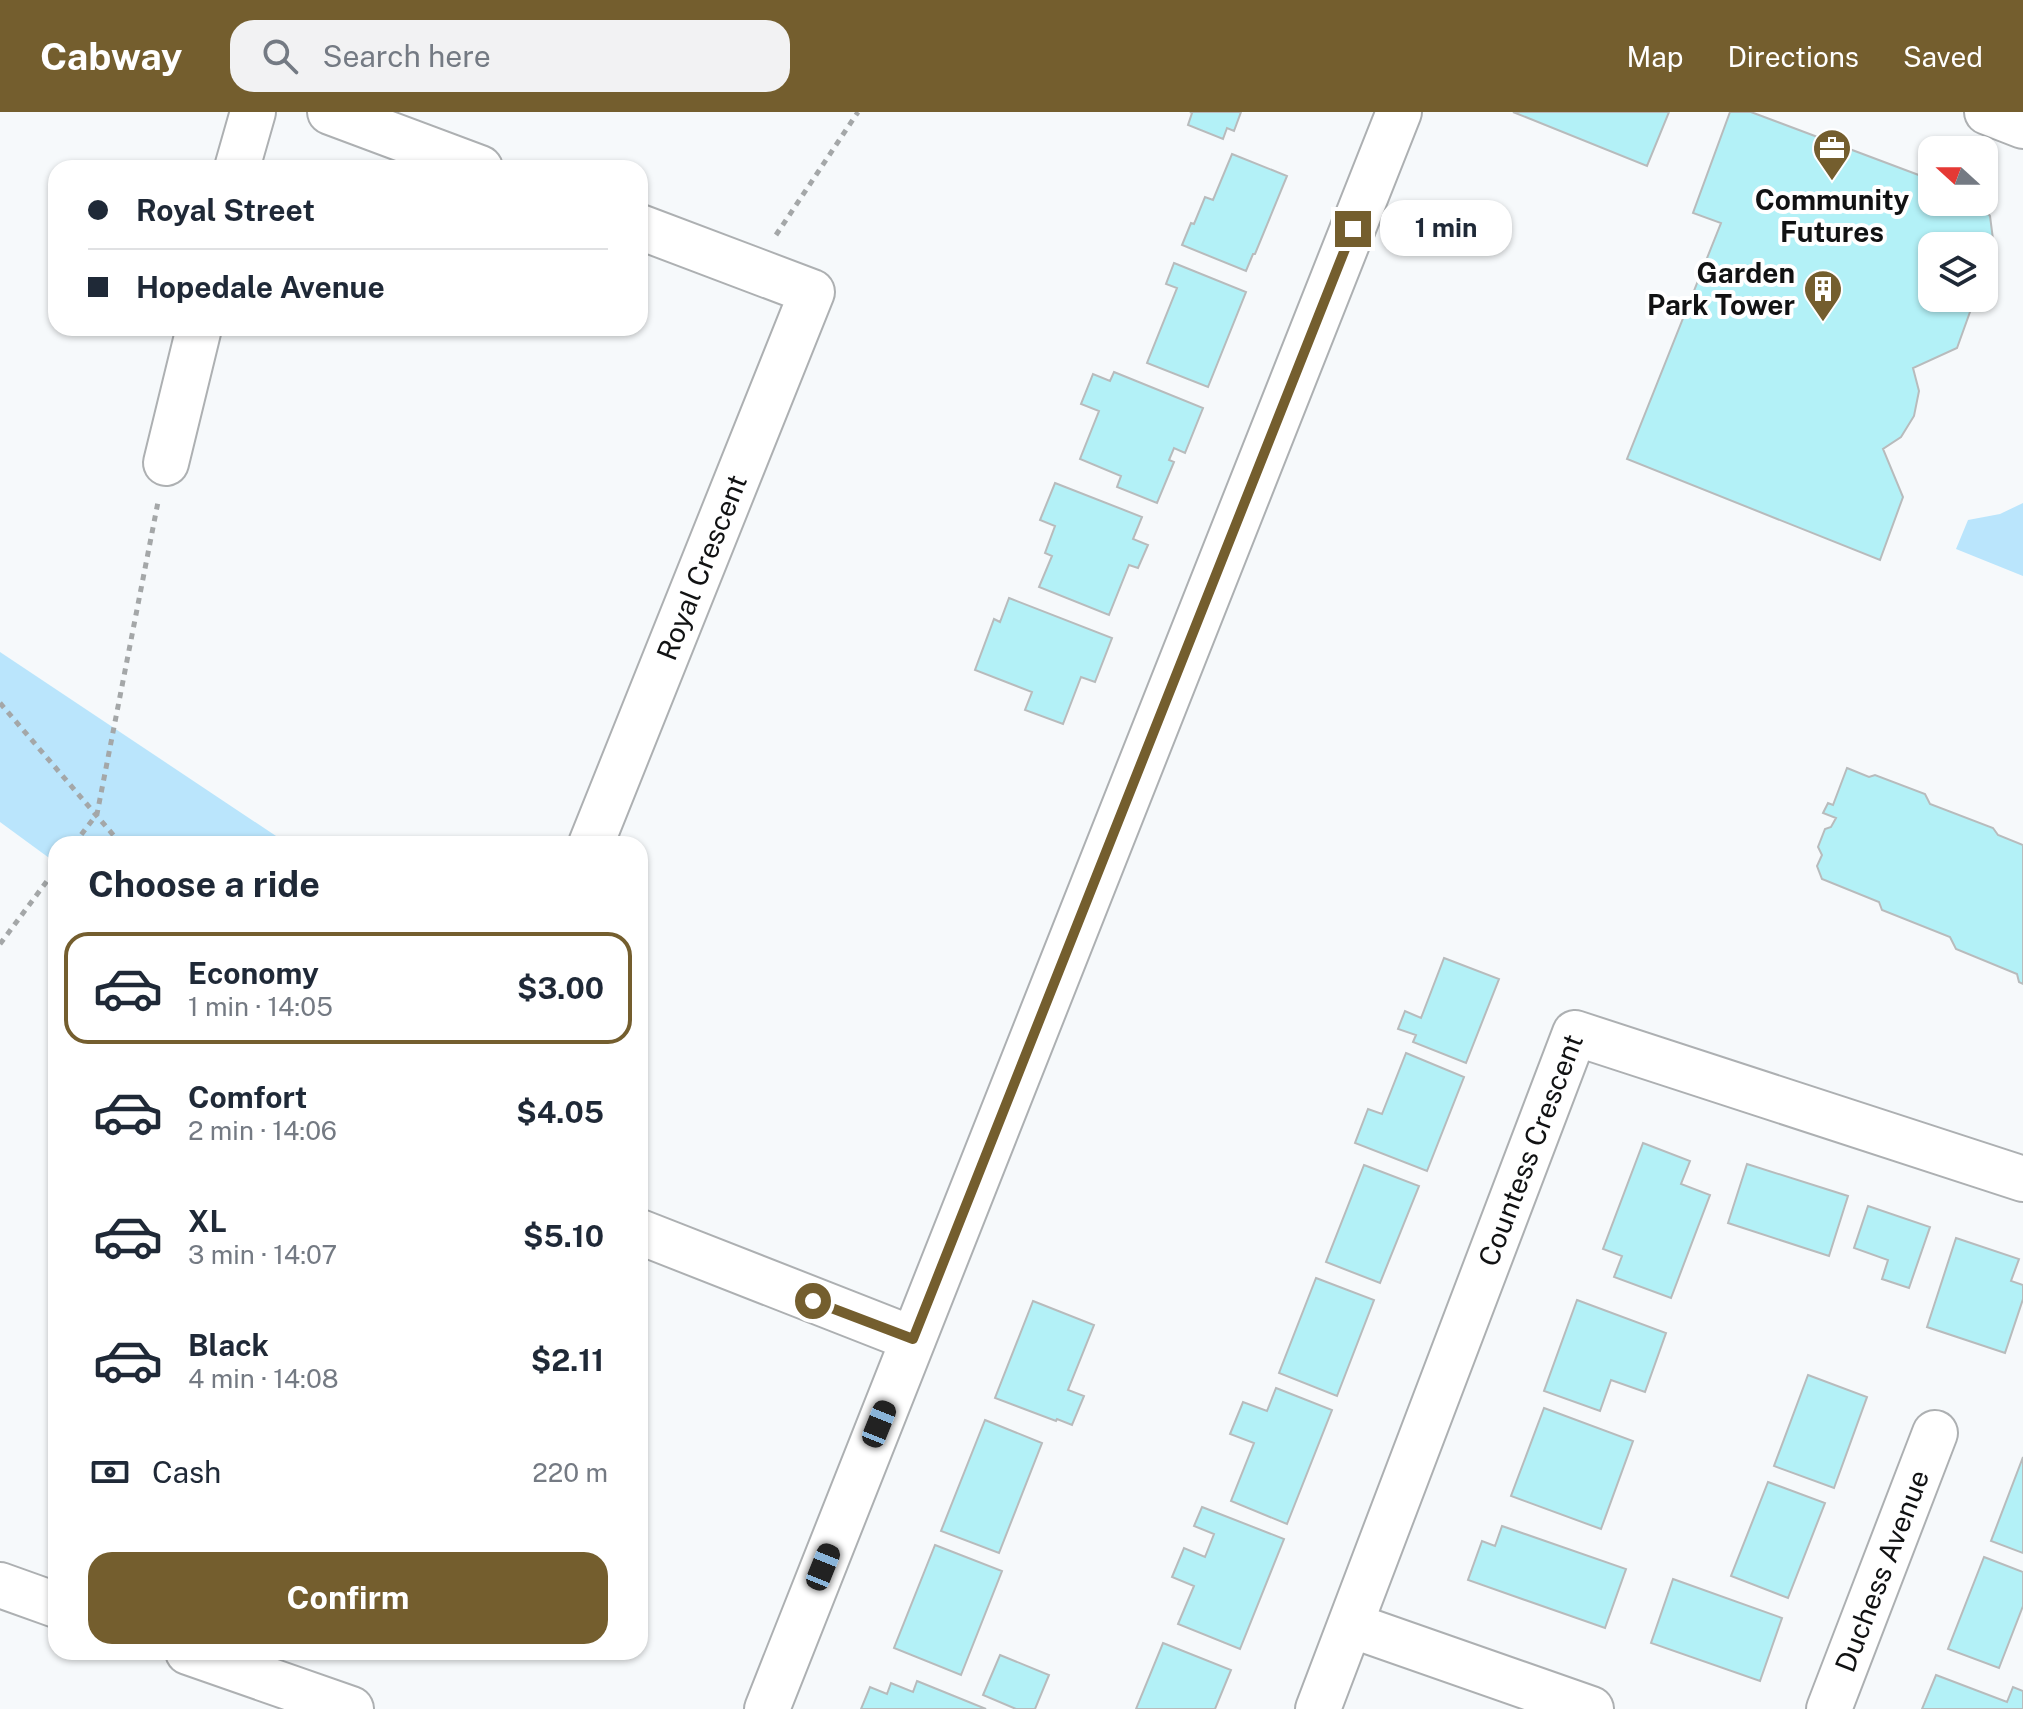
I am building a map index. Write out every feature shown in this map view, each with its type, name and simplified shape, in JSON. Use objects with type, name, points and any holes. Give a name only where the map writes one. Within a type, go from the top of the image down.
[{"type":"street","points":[[239,160],[253,112]]},
{"type":"street","points":[[330,112],[459,160]]},
{"type":"street","points":[[767,1709],[1399,112]]},
{"type":"street","points":[[1987,112],[2023,126]]},
{"type":"street","points":[[648,230],[753,269]]},
{"type":"street","name":"Royal Crescent","points":[[594,836],[812,292],[753,269]]},
{"type":"street","points":[[166,463],[197,336]]},
{"type":"street","name":"Countess Crescent","points":[[1318,1709],[1575,1033],[2023,1179]]},
{"type":"street","points":[[648,1235],[913,1339]]},
{"type":"street","name":"Duchess Avenue","points":[[1829,1709],[1935,1433]]},
{"type":"street","points":[[0,1585],[48,1602]]},
{"type":"street","points":[[1351,1625],[1591,1709]]},
{"type":"street","points":[[211,1660],[351,1709]]},
{"type":"path","points":[[753,269],[858,112]]},
{"type":"path","points":[[80,836],[97,814],[166,463]]},
{"type":"path","points":[[0,703],[115,836]]},
{"type":"path","points":[[0,944],[48,880]]},
{"type":"shaded area","points":[[2023,503],[2023,576],[1956,549],[1968,520],[2000,514]]},
{"type":"shaded area","points":[[0,652],[276,836],[48,836],[48,857],[0,822]]},
{"type":"building","points":[[1190,112],[1241,112],[1234,131],[1227,128],[1223,139],[1188,125]]},
{"type":"building","points":[[1513,112],[1669,112],[1647,166]]},
{"type":"building","name":"Garden Park Tower","points":[[1730,112],[1751,112],[1918,175],[1918,216],[1990,216],[1992,232],[1918,232],[1918,312],[1970,312],[1957,348],[1913,368],[1919,391],[1914,416],[1901,437],[1883,449],[1903,497],[1880,560],[1627,459],[1721,223],[1693,213]]},
{"type":"building","points":[[1232,154],[1287,176],[1246,271],[1182,245],[1205,197],[1213,200]]},
{"type":"building","points":[[1174,263],[1246,292],[1208,387],[1147,363],[1177,288],[1166,284]]},
{"type":"building","points":[[1114,372],[1203,408],[1185,453],[1174,448],[1169,460],[1174,462],[1157,503],[1117,487],[1121,476],[1080,459],[1099,411],[1081,404],[1093,374],[1110,381]]},
{"type":"building","points":[[1055,483],[1142,517],[1133,539],[1148,545],[1138,568],[1129,565],[1109,615],[1039,587],[1052,556],[1045,553],[1055,526],[1040,520]]},
{"type":"building","points":[[1009,598],[1112,638],[1095,682],[1081,677],[1063,724],[1025,710],[1032,692],[975,670],[994,619],[1000,622]]},
{"type":"building","points":[[1847,768],[1925,794],[1930,804],[1993,828],[1998,835],[2023,845],[2023,984],[2019,982],[2017,974],[1956,949],[1950,937],[1882,910],[1879,902],[1822,879],[1817,866],[1822,855],[1818,847],[1825,829],[1831,827],[1836,818],[1823,813],[1828,803],[1833,805]]},
{"type":"building","points":[[1444,958],[1499,979],[1466,1063],[1413,1042],[1416,1035],[1398,1029],[1405,1011],[1421,1018]]},
{"type":"building","points":[[1406,1053],[1464,1077],[1427,1171],[1355,1143],[1368,1109],[1382,1114]]},
{"type":"building","points":[[1643,1143],[1690,1161],[1681,1184],[1710,1195],[1671,1298],[1614,1277],[1622,1256],[1603,1249]]},
{"type":"building","points":[[1747,1164],[1848,1196],[1829,1256],[1728,1223]]},
{"type":"building","points":[[1364,1165],[1419,1186],[1380,1283],[1326,1262]]},
{"type":"building","points":[[1868,1206],[1930,1227],[1909,1288],[1882,1279],[1888,1260],[1854,1248]]},
{"type":"building","points":[[1956,1238],[2019,1259],[2011,1281],[2023,1285],[2023,1299],[2005,1353],[1927,1327]]},
{"type":"building","points":[[1316,1278],[1374,1300],[1337,1396],[1279,1373]]},
{"type":"building","points":[[1577,1300],[1666,1333],[1645,1392],[1611,1380],[1600,1411],[1544,1391]]},
{"type":"building","points":[[1033,1301],[1094,1325],[1068,1390],[1084,1396],[1072,1425],[995,1398]]},
{"type":"building","points":[[1808,1375],[1867,1397],[1834,1488],[1774,1466]]},
{"type":"building","points":[[1276,1388],[1332,1410],[1287,1524],[1231,1501],[1254,1443],[1230,1434],[1243,1402],[1267,1411]]},
{"type":"building","points":[[1544,1408],[1633,1441],[1601,1529],[1511,1496]]},
{"type":"building","points":[[985,1420],[1042,1443],[999,1553],[941,1531]]},
{"type":"building","points":[[2023,1457],[2023,1553],[1991,1541]]},
{"type":"building","points":[[1768,1482],[1825,1503],[1788,1598],[1731,1576]]},
{"type":"building","points":[[1202,1507],[1284,1539],[1240,1649],[1178,1624],[1194,1586],[1172,1577],[1184,1548],[1205,1557],[1214,1534],[1194,1526]]},
{"type":"building","points":[[1502,1526],[1626,1569],[1605,1628],[1468,1580],[1482,1541],[1495,1546]]},
{"type":"building","points":[[935,1545],[1002,1571],[961,1675],[894,1648]]},
{"type":"building","points":[[1984,1557],[2023,1572],[2023,1606],[1999,1668],[1948,1649]]},
{"type":"building","points":[[1673,1579],[1782,1618],[1760,1681],[1651,1643]]},
{"type":"building","points":[[1163,1643],[1231,1670],[1215,1709],[1136,1709]]},
{"type":"building","points":[[1000,1655],[1049,1675],[1035,1709],[1016,1709],[983,1695]]},
{"type":"building","points":[[1936,1675],[2007,1702],[2013,1687],[2023,1691],[2023,1709],[1922,1709]]},
{"type":"building","points":[[917,1681],[986,1709],[861,1709],[870,1687],[887,1694],[891,1683],[913,1692]]},
{"type":"place","name":"Community Futures","points":[[1832,182]]},
{"type":"place","name":"Garden Park Tower","points":[[1823,323]]},
{"type":"route","points":[[813,1301],[913,1339],[1353,229]]}]
